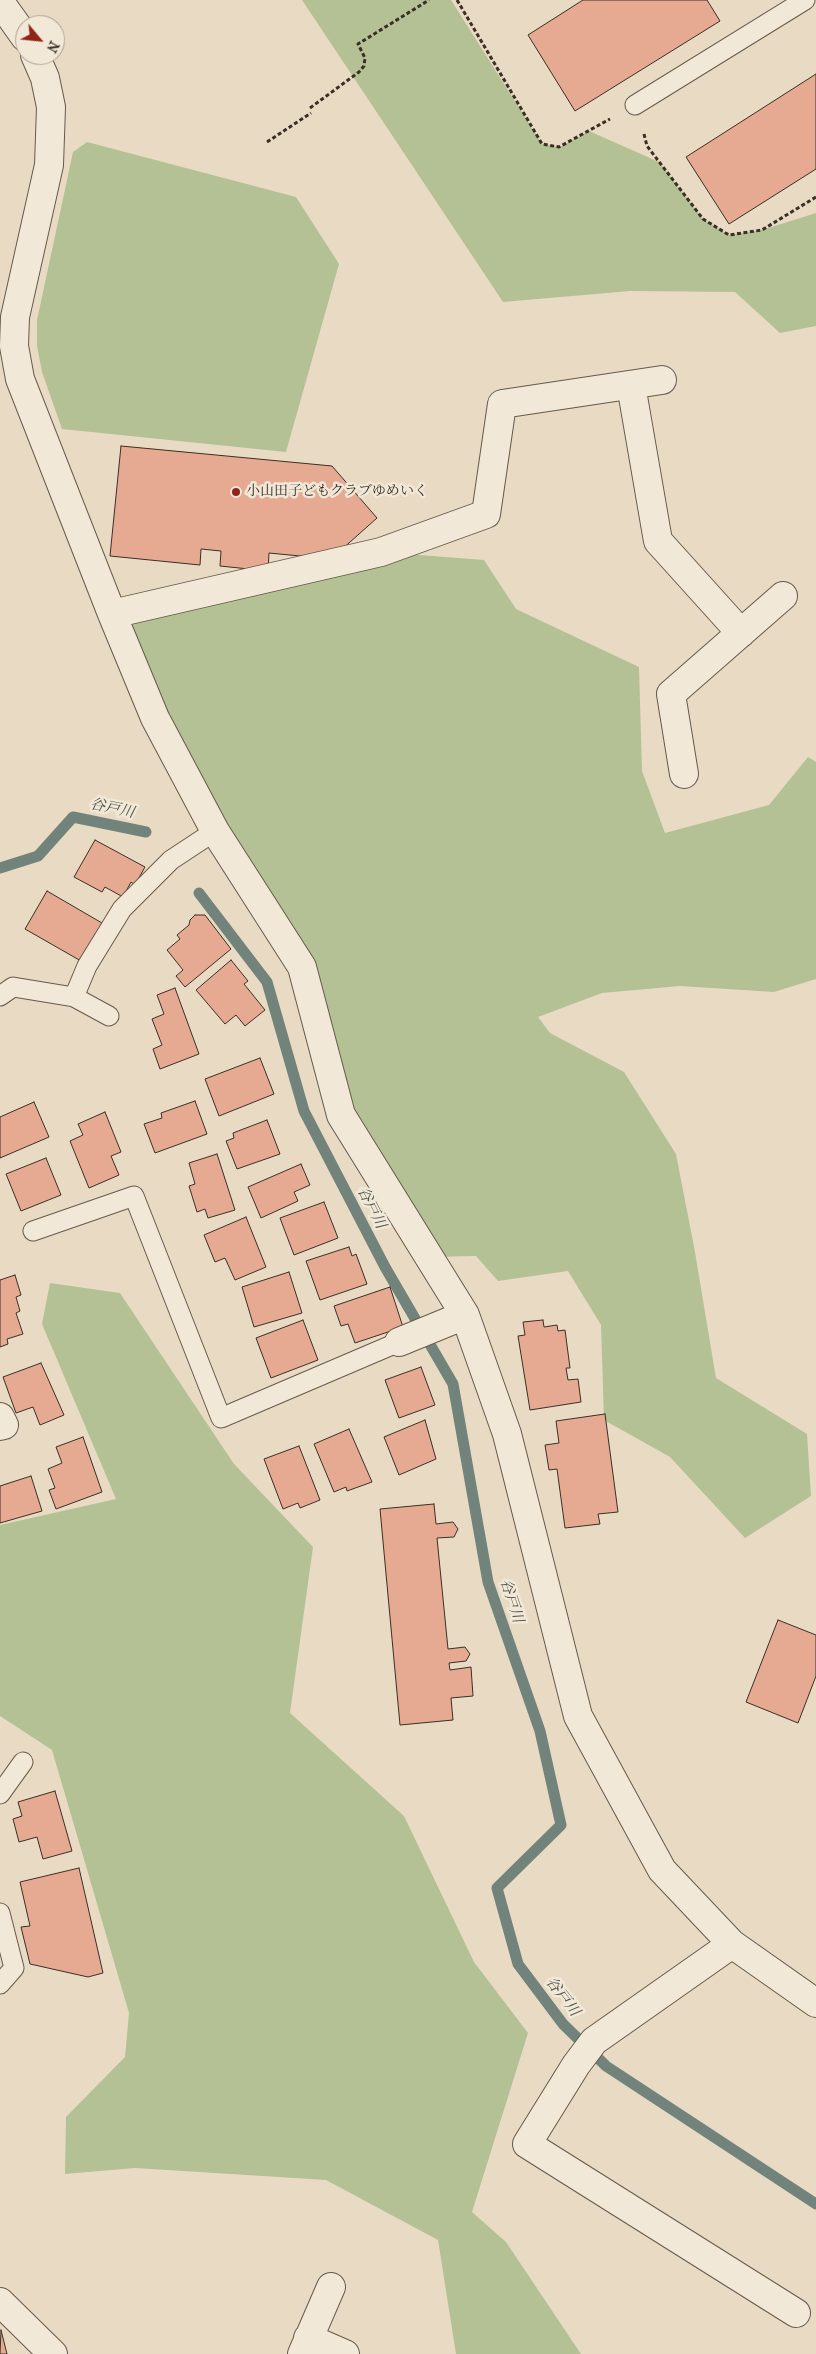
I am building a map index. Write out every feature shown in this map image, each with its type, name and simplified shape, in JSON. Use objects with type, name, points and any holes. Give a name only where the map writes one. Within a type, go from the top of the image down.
[{"type":"street","points":[[0,2],[15,23]]},
{"type":"street","points":[[39,65],[45,78],[51,108],[49,165],[15,317],[14,346],[20,379],[112,614],[155,718],[215,831],[302,967],[341,1115],[456,1319],[507,1434],[578,1716],[662,1870],[732,1944],[816,2003]]},
{"type":"street","points":[[112,614],[381,552],[486,514],[502,404],[662,380]]},
{"type":"street","points":[[631,385],[658,541],[741,633]]},
{"type":"street","points":[[684,774],[671,694],[783,596]]},
{"type":"street","points":[[399,1342],[456,1319]]},
{"type":"street","points":[[0,1417],[4,1425],[0,1426]]},
{"type":"street","points":[[732,1944],[594,2041],[576,2065],[527,2144],[796,2313]]},
{"type":"street","points":[[330,2287],[305,2346],[345,2354]]},
{"type":"street","points":[[0,2302],[53,2354]]},
{"type":"lane","points":[[635,105],[806,0]]},
{"type":"lane","points":[[74,997],[87,966],[122,909],[171,860],[215,831]]},
{"type":"lane","points":[[0,996],[13,987],[74,997],[110,1016]]},
{"type":"lane","points":[[33,1231],[134,1196],[221,1418],[399,1342]]},
{"type":"lane","points":[[0,1794],[23,1762]]},
{"type":"lane","points":[[0,1913],[14,1968],[0,1984]]},
{"type":"path","points":[[267,142],[359,72],[364,66],[365,58],[358,44],[429,0]]},
{"type":"path","points":[[457,0],[542,144],[560,147],[635,105],[647,146],[680,193],[703,219],[729,235],[762,230],[816,197]]},
{"type":"green space","points":[[302,0],[451,0],[542,144],[560,147],[589,131],[659,162],[703,219],[729,235],[762,230],[816,213],[816,326],[780,333],[735,292],[630,291],[503,302]]},
{"type":"green space","points":[[87,142],[296,197],[339,264],[286,452],[62,429],[42,372],[37,346],[37,320],[73,152]]},
{"type":"green space","points":[[381,552],[484,560],[516,609],[639,667],[642,771],[665,833],[769,805],[808,757],[816,762],[816,979],[774,992],[680,986],[602,993],[538,1017],[550,1033],[624,1072],[676,1154],[716,1378],[807,1434],[811,1496],[745,1538],[670,1457],[604,1420],[601,1325],[568,1271],[498,1281],[476,1256],[429,1257],[341,1115],[302,967],[112,614]]},
{"type":"green space","points":[[50,1283],[120,1293],[234,1464],[313,1547],[290,1713],[404,1816],[474,1962],[528,2033],[472,2212],[506,2242],[581,2354],[456,2354],[438,2240],[326,2180],[135,2168],[65,2174],[66,2117],[125,2057],[129,2013],[52,1750],[0,1716],[0,1525],[116,1499],[42,1324]]},
{"type":"building","points":[[583,0],[707,0],[720,21],[575,111],[528,35]]},
{"type":"building","points":[[816,74],[816,169],[729,224],[686,157]]},
{"type":"building","name":"小山田子どもクラブゆめいく","points":[[121,446],[332,466],[377,518],[331,559],[269,553],[268,571],[220,566],[221,551],[201,549],[200,565],[110,556]]},
{"type":"building","points":[[95,840],[145,867],[135,885],[131,882],[123,897],[105,887],[102,892],[74,877]]},
{"type":"building","points":[[47,891],[102,923],[81,961],[25,929]]},
{"type":"building","points":[[195,915],[205,915],[231,949],[185,987],[176,976],[183,970],[167,950],[180,939],[177,935],[189,925],[190,920]]},
{"type":"building","points":[[231,960],[248,981],[244,984],[265,1010],[245,1026],[236,1015],[225,1024],[196,990]]},
{"type":"building","points":[[175,988],[199,1054],[160,1069],[153,1049],[162,1045],[152,1019],[164,1014],[157,995]]},
{"type":"building","points":[[260,1058],[274,1094],[219,1116],[205,1079]]},
{"type":"building","points":[[195,1101],[207,1134],[155,1153],[144,1124],[162,1118],[161,1113]]},
{"type":"building","points":[[34,1102],[49,1137],[0,1158],[0,1117]]},
{"type":"building","points":[[105,1112],[121,1152],[111,1156],[119,1175],[89,1188],[70,1141],[83,1135],[78,1124]]},
{"type":"building","points":[[267,1120],[280,1154],[237,1169],[226,1141],[234,1138],[233,1133]]},
{"type":"building","points":[[217,1154],[235,1210],[208,1218],[205,1209],[197,1212],[189,1186],[195,1184],[189,1163]]},
{"type":"building","points":[[46,1158],[61,1195],[21,1211],[6,1174]]},
{"type":"building","points":[[301,1164],[310,1185],[294,1192],[298,1201],[261,1218],[248,1187]]},
{"type":"building","points":[[324,1202],[338,1238],[294,1255],[280,1218]]},
{"type":"building","points":[[246,1217],[266,1267],[235,1280],[225,1258],[215,1262],[204,1235]]},
{"type":"building","points":[[349,1247],[352,1256],[356,1254],[367,1284],[320,1300],[306,1261]]},
{"type":"building","points":[[289,1272],[302,1313],[254,1327],[242,1287]]},
{"type":"building","points":[[15,1275],[21,1295],[16,1297],[20,1311],[16,1313],[23,1334],[7,1339],[8,1344],[0,1347],[0,1280]]},
{"type":"building","points":[[390,1287],[403,1327],[355,1343],[348,1324],[341,1326],[334,1306]]},
{"type":"building","points":[[303,1320],[318,1360],[271,1378],[256,1338]]},
{"type":"building","points":[[543,1320],[544,1327],[557,1325],[558,1331],[565,1330],[570,1368],[566,1368],[568,1380],[578,1379],[581,1402],[530,1410],[518,1336],[525,1335],[523,1322]]},
{"type":"building","points":[[41,1363],[64,1415],[40,1425],[33,1407],[16,1413],[3,1377]]},
{"type":"building","points":[[421,1367],[435,1405],[399,1418],[385,1380]]},
{"type":"building","points":[[605,1414],[618,1512],[598,1514],[600,1524],[565,1528],[557,1469],[549,1470],[545,1445],[559,1443],[556,1421]]},
{"type":"building","points":[[425,1420],[436,1459],[399,1475],[384,1437]]},
{"type":"building","points":[[349,1429],[372,1482],[347,1491],[346,1487],[334,1492],[314,1444]]},
{"type":"building","points":[[83,1437],[102,1492],[56,1509],[49,1490],[55,1488],[48,1469],[62,1463],[56,1447]]},
{"type":"building","points":[[299,1446],[320,1500],[300,1508],[298,1503],[283,1509],[264,1459]]},
{"type":"building","points":[[31,1476],[42,1511],[0,1523],[0,1486]]},
{"type":"building","points":[[434,1504],[436,1524],[453,1522],[458,1529],[454,1537],[437,1538],[448,1649],[465,1647],[470,1654],[466,1661],[449,1663],[450,1670],[471,1667],[473,1696],[451,1698],[453,1720],[400,1725],[380,1509]]},
{"type":"building","points":[[778,1620],[816,1635],[816,1676],[798,1723],[746,1702]]},
{"type":"building","points":[[55,1791],[72,1851],[43,1859],[37,1837],[19,1842],[13,1819],[22,1816],[18,1802]]},
{"type":"building","points":[[79,1868],[103,1973],[88,1977],[30,1964],[21,1927],[30,1926],[20,1882]]},
{"type":"building","points":[[1,2330],[7,2354],[0,2354]]},
{"type":"waterway","name":"谷戸川","points":[[0,868],[38,856],[73,817],[146,832]]},
{"type":"waterway","name":"谷戸川","points":[[199,893],[267,982],[304,1111],[385,1267],[453,1384],[488,1582],[540,1731],[561,1825],[497,1888],[518,1964],[563,2024],[606,2066],[816,2204]]},
{"type":"place","name":"小山田子どもクラブゆめいく","points":[[236,492]]}]
